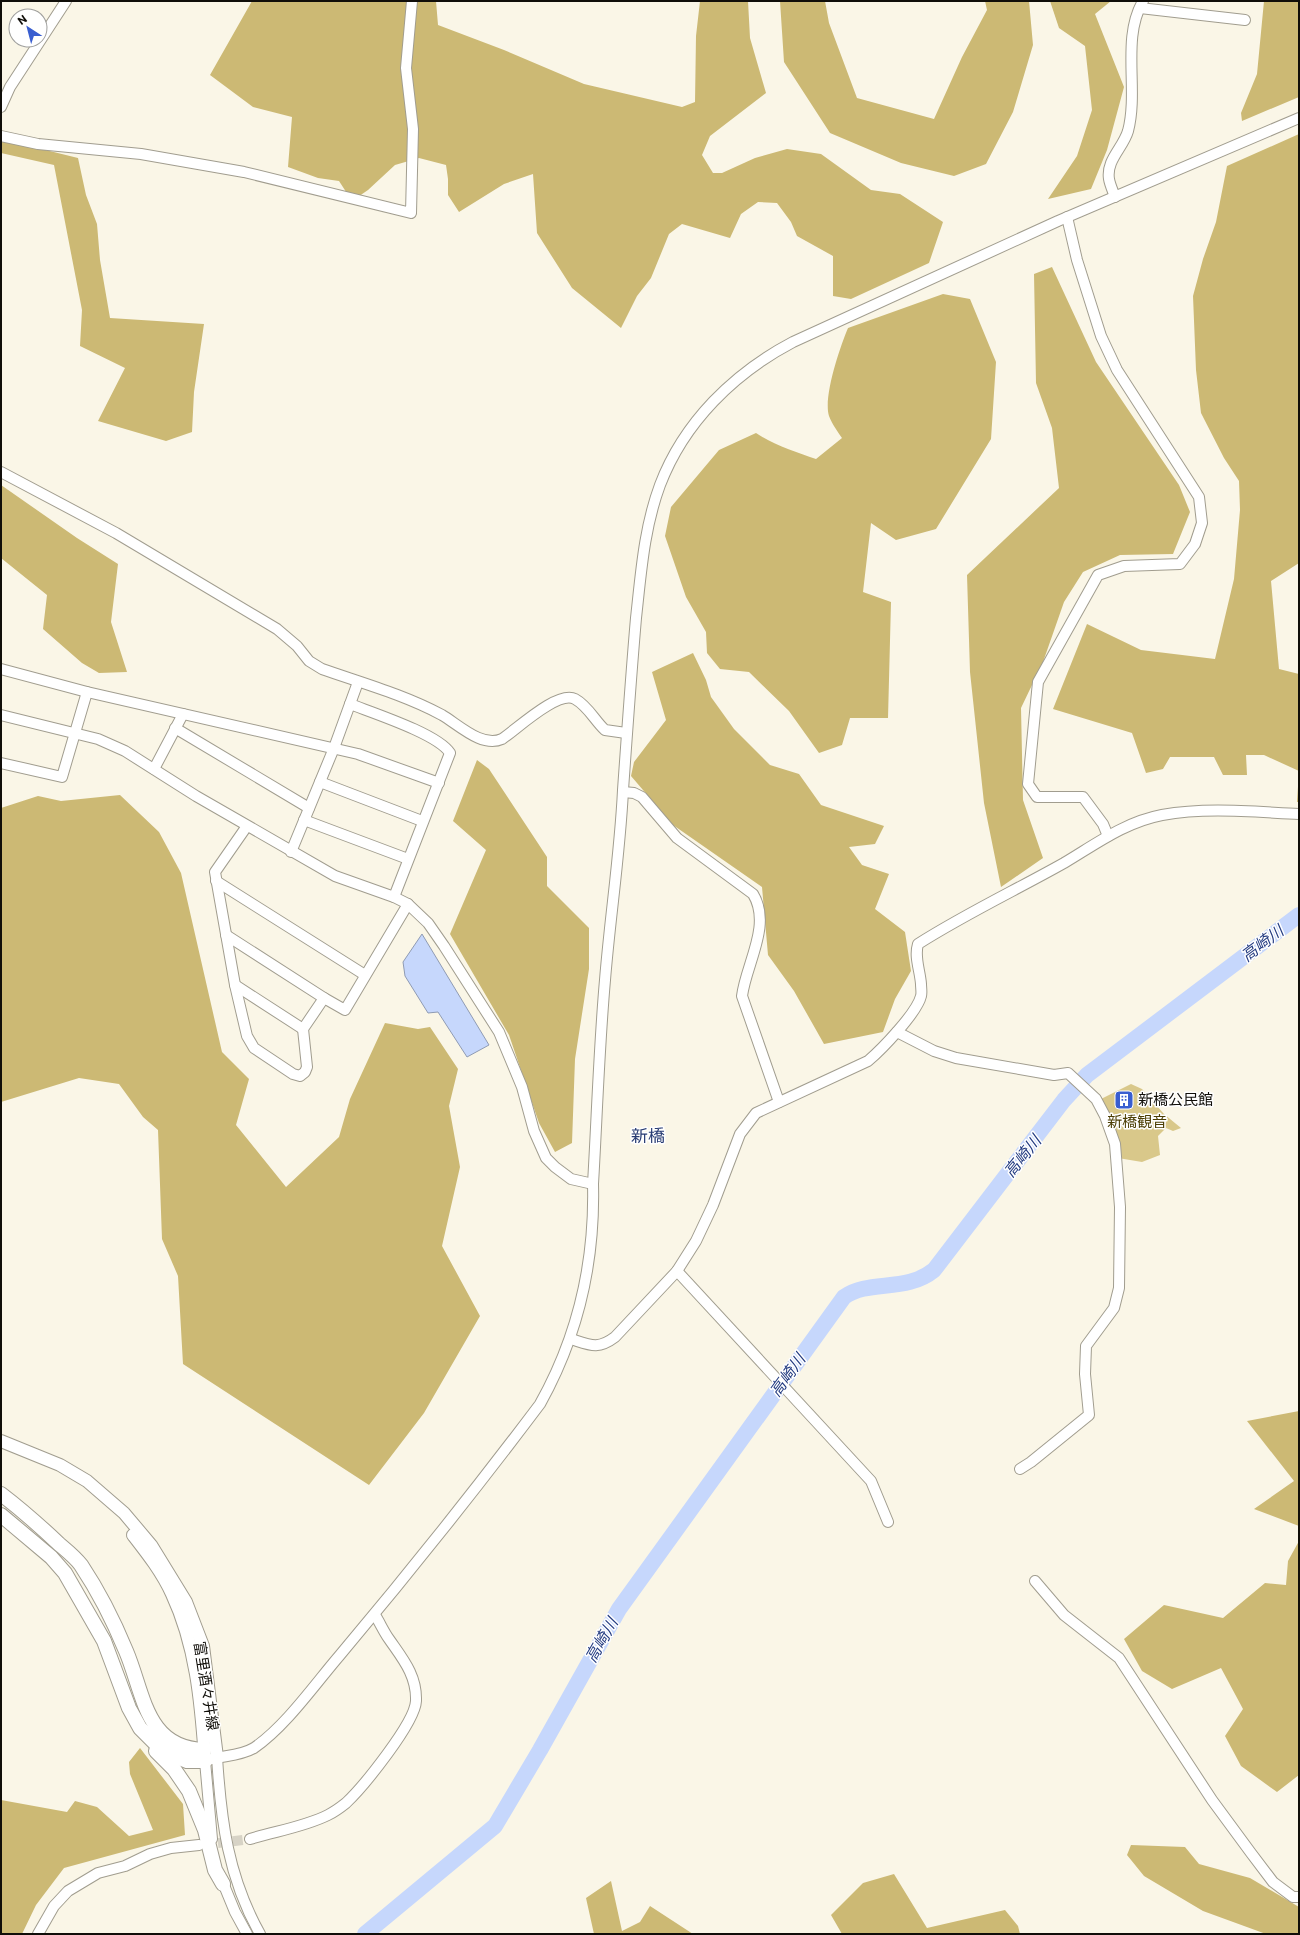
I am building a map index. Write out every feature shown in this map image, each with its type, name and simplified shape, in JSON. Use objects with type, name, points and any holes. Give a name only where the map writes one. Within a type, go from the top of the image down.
[{"type":"highway","points":[[1,1494],[40,1526],[80,1564],[114,1624],[127,1654],[144,1706],[159,1730],[180,1746],[209,1756]]},
{"type":"highway","points":[[1,1514],[51,1557],[65,1573],[104,1641],[129,1708],[144,1738],[174,1769],[188,1791],[201,1818],[215,1870],[223,1884]]},
{"type":"highway","points":[[140,1728],[157,1745],[170,1754],[187,1761],[209,1756]]},
{"type":"main road","name":"富里酒々井線","points":[[1,1441],[50,1461],[87,1489],[117,1516],[146,1552],[171,1593],[181,1617],[194,1661],[209,1756]]},
{"type":"street","points":[[1,107],[10,88],[66,1]]},
{"type":"street","points":[[1,136],[38,144],[141,154],[244,172],[411,213],[413,129],[406,68],[412,1]]},
{"type":"street","points":[[1115,196],[1109,179],[1109,169],[1113,158],[1128,132],[1132,93],[1133,28],[1141,5],[1245,20]]},
{"type":"street","points":[[209,1756],[246,1752],[264,1740],[288,1717],[375,1615],[540,1404],[554,1378],[571,1339],[592,1248],[594,1217],[593,1184],[605,982],[623,792],[626,733],[642,549],[652,507],[661,483],[688,434],[707,408],[730,384],[744,372],[777,350],[1067,217],[1299,118]]},
{"type":"street","points":[[1067,217],[1077,260],[1101,336],[1117,370],[1199,497],[1202,523],[1196,544],[1180,564],[1124,566],[1098,575],[1038,682],[1028,784],[1037,796],[1083,797],[1103,824],[1108,836]]},
{"type":"street","points":[[1,472],[116,533],[277,629],[297,646],[315,665],[426,707],[479,737],[491,742],[502,739],[545,707],[568,697],[574,698],[583,705],[605,730],[626,733]]},
{"type":"street","points":[[1,669],[87,692],[358,754],[439,784]]},
{"type":"street","points":[[291,852],[334,748],[358,682]]},
{"type":"street","points":[[1,763],[62,777],[87,692]]},
{"type":"street","points":[[350,704],[418,731],[446,747],[450,753],[439,784],[422,821],[394,897]]},
{"type":"street","points":[[154,769],[183,714]]},
{"type":"street","points":[[1,715],[75,732],[98,739],[125,751],[247,826],[335,876],[394,897],[408,904],[432,929],[499,1032],[522,1087],[534,1131],[546,1158],[554,1168],[571,1179],[593,1184]]},
{"type":"street","points":[[175,728],[309,808]]},
{"type":"street","points":[[320,782],[422,821]]},
{"type":"street","points":[[623,792],[634,793],[642,797],[677,838],[753,894],[759,903],[759,940],[744,980],[742,996],[779,1102]]},
{"type":"street","points":[[571,1339],[591,1346],[604,1344],[615,1337],[677,1271],[696,1241],[706,1220],[740,1134],[756,1113],[868,1061],[877,1054],[897,1032],[921,997],[921,982],[916,950],[918,944],[1065,863],[1108,836],[1142,820],[1183,812],[1241,811],[1299,814]]},
{"type":"street","points":[[304,820],[408,859]]},
{"type":"street","points":[[247,826],[215,872],[235,985],[247,1036],[254,1048],[293,1074],[300,1076],[305,1072],[307,1067],[303,1029],[324,998]]},
{"type":"street","points":[[216,881],[365,975]]},
{"type":"street","points":[[226,935],[324,998],[346,1010],[365,975],[408,904]]},
{"type":"street","points":[[235,985],[303,1029]]},
{"type":"street","points":[[897,1032],[934,1051],[956,1058],[1054,1075],[1068,1073],[1096,1099],[1105,1116],[1115,1144],[1120,1207],[1119,1288],[1114,1308],[1086,1346],[1085,1374],[1089,1415],[1031,1462],[1020,1469]]},
{"type":"street","points":[[677,1271],[871,1480],[888,1522]]},
{"type":"street","points":[[1035,1581],[1064,1615],[1119,1658],[1212,1800],[1251,1853],[1273,1882],[1294,1898],[1299,1898]]},
{"type":"street","points":[[250,1839],[304,1825],[328,1815],[345,1804],[365,1782],[396,1742],[412,1716],[416,1702],[414,1682],[406,1661],[388,1638],[375,1615]]},
{"type":"street","points":[[209,1756],[212,1833],[223,1884],[247,1934]]},
{"type":"street","points":[[209,1756],[230,1857],[241,1892],[260,1934]]},
{"type":"street","points":[[38,1934],[54,1906],[68,1891],[98,1873],[125,1866],[150,1854],[171,1848],[199,1845]]},
{"type":"green space","name":"新橋観音","points":[[1131,1084],[1142,1089],[1164,1114],[1181,1128],[1173,1131],[1166,1128],[1158,1136],[1160,1155],[1142,1162],[1118,1158],[1099,1100]]},
{"type":"shaded area","points":[[252,1],[436,1],[438,25],[504,50],[584,84],[682,107],[695,102],[696,36],[700,1],[748,1],[750,38],[766,93],[710,136],[702,155],[713,173],[722,173],[755,158],[787,149],[821,154],[871,190],[900,194],[943,222],[929,263],[851,299],[833,296],[833,256],[797,236],[791,222],[777,203],[758,202],[741,214],[730,238],[682,224],[669,234],[651,278],[637,296],[621,328],[572,288],[537,233],[533,174],[504,184],[459,212],[448,195],[446,165],[419,158],[395,165],[368,190],[352,201],[339,181],[318,178],[288,167],[292,117],[253,107],[210,75]]},
{"type":"shaded area","points":[[780,1],[825,1],[829,23],[857,98],[934,119],[962,57],[987,10],[985,1],[1029,1],[1033,45],[1013,112],[986,164],[954,176],[901,163],[830,133],[784,62]]},
{"type":"shaded area","points":[[1050,1],[1111,1],[1095,14],[1124,87],[1107,150],[1091,189],[1048,199],[1077,156],[1092,110],[1085,46],[1059,28]]},
{"type":"shaded area","points":[[1264,1],[1299,1],[1299,97],[1242,121],[1241,113],[1257,74]]},
{"type":"shaded area","points":[[1299,134],[1299,563],[1271,581],[1279,669],[1299,674],[1299,771],[1264,755],[1246,755],[1247,775],[1223,775],[1214,757],[1170,757],[1163,769],[1146,773],[1132,733],[1053,709],[1087,624],[1141,650],[1215,659],[1234,579],[1240,510],[1239,481],[1224,458],[1201,413],[1196,370],[1193,296],[1203,259],[1216,222],[1227,166]]},
{"type":"shaded area","points":[[1,139],[78,158],[86,195],[97,224],[100,260],[110,318],[204,324],[194,392],[192,432],[166,441],[98,421],[125,368],[80,346],[82,310],[54,165],[1,153]]},
{"type":"shaded area","points":[[1052,267],[1096,362],[1179,485],[1190,512],[1173,554],[1120,555],[1083,572],[1064,602],[1043,662],[1021,708],[1023,800],[1043,858],[1001,887],[984,803],[970,672],[967,575],[1059,488],[1052,428],[1036,383],[1034,274]]},
{"type":"shaded area","points":[[943,294],[970,299],[996,362],[991,439],[936,529],[896,540],[871,523],[863,592],[891,602],[888,718],[850,718],[842,745],[819,753],[789,711],[749,672],[720,669],[707,653],[706,632],[686,597],[665,536],[671,507],[719,450],[756,433],[778,445],[816,459],[842,438],[829,416],[828,397],[833,372],[848,328]]},
{"type":"shaded area","points":[[1,485],[77,538],[118,564],[111,622],[127,672],[99,673],[82,663],[43,629],[47,595],[1,558]]},
{"type":"shaded area","points":[[693,653],[706,680],[711,697],[734,729],[770,765],[799,774],[821,805],[884,826],[875,844],[849,847],[862,865],[889,874],[875,909],[905,932],[911,971],[895,999],[883,1032],[824,1044],[794,991],[768,955],[762,887],[673,825],[631,776],[634,762],[666,720],[652,672]]},
{"type":"shaded area","points":[[477,760],[489,769],[547,857],[547,886],[589,928],[589,969],[575,1059],[572,1143],[555,1152],[539,1123],[509,1035],[450,934],[486,850],[453,821]]},
{"type":"shaded area","points":[[1299,771],[1299,802],[1297,802]]},
{"type":"shaded area","points":[[120,795],[159,832],[181,873],[222,1052],[249,1079],[236,1125],[286,1187],[339,1137],[350,1099],[385,1023],[418,1029],[430,1027],[458,1069],[449,1106],[460,1167],[442,1246],[480,1316],[424,1413],[369,1485],[183,1364],[178,1276],[162,1239],[158,1130],[143,1117],[119,1084],[79,1078],[1,1102],[1,808],[38,796],[61,801]]},
{"type":"shaded area","points":[[1299,1411],[1299,1526],[1254,1509],[1294,1481],[1247,1421]]},
{"type":"shaded area","points":[[1299,1541],[1299,1775],[1277,1792],[1241,1766],[1225,1736],[1243,1709],[1221,1668],[1172,1689],[1142,1671],[1124,1639],[1164,1605],[1223,1618],[1265,1583],[1286,1585],[1288,1561]]},
{"type":"shaded area","points":[[140,1748],[183,1804],[185,1835],[64,1868],[36,1905],[22,1934],[1,1934],[1,1800],[67,1812],[75,1801],[97,1807],[129,1836],[153,1830],[130,1774],[129,1762]]},
{"type":"shaded area","points":[[1131,1845],[1185,1847],[1199,1864],[1250,1878],[1299,1907],[1299,1934],[1266,1934],[1203,1911],[1144,1876],[1127,1855]]},
{"type":"shaded area","points":[[894,1874],[927,1928],[1005,1910],[1018,1926],[1020,1934],[842,1934],[831,1915],[863,1883]]},
{"type":"shaded area","points":[[611,1881],[622,1931],[640,1922],[650,1906],[693,1934],[594,1934],[586,1898]]},
{"type":"water","points":[[422,934],[489,1045],[467,1057],[438,1012],[428,1013],[405,976],[403,962]]},
{"type":"waterway","name":"高崎川","points":[[365,1934],[495,1826],[540,1750],[619,1609],[844,1297],[865,1288],[912,1281],[923,1277],[934,1270],[1064,1100],[1087,1075],[1299,915]]},
{"type":"tunnel","points":[[203,1845],[250,1839]]},
{"type":"place","name":"新橋公民館","points":[[1124,1100]]},
{"type":"district","name":"新橋","points":[[648,1136]]}]
